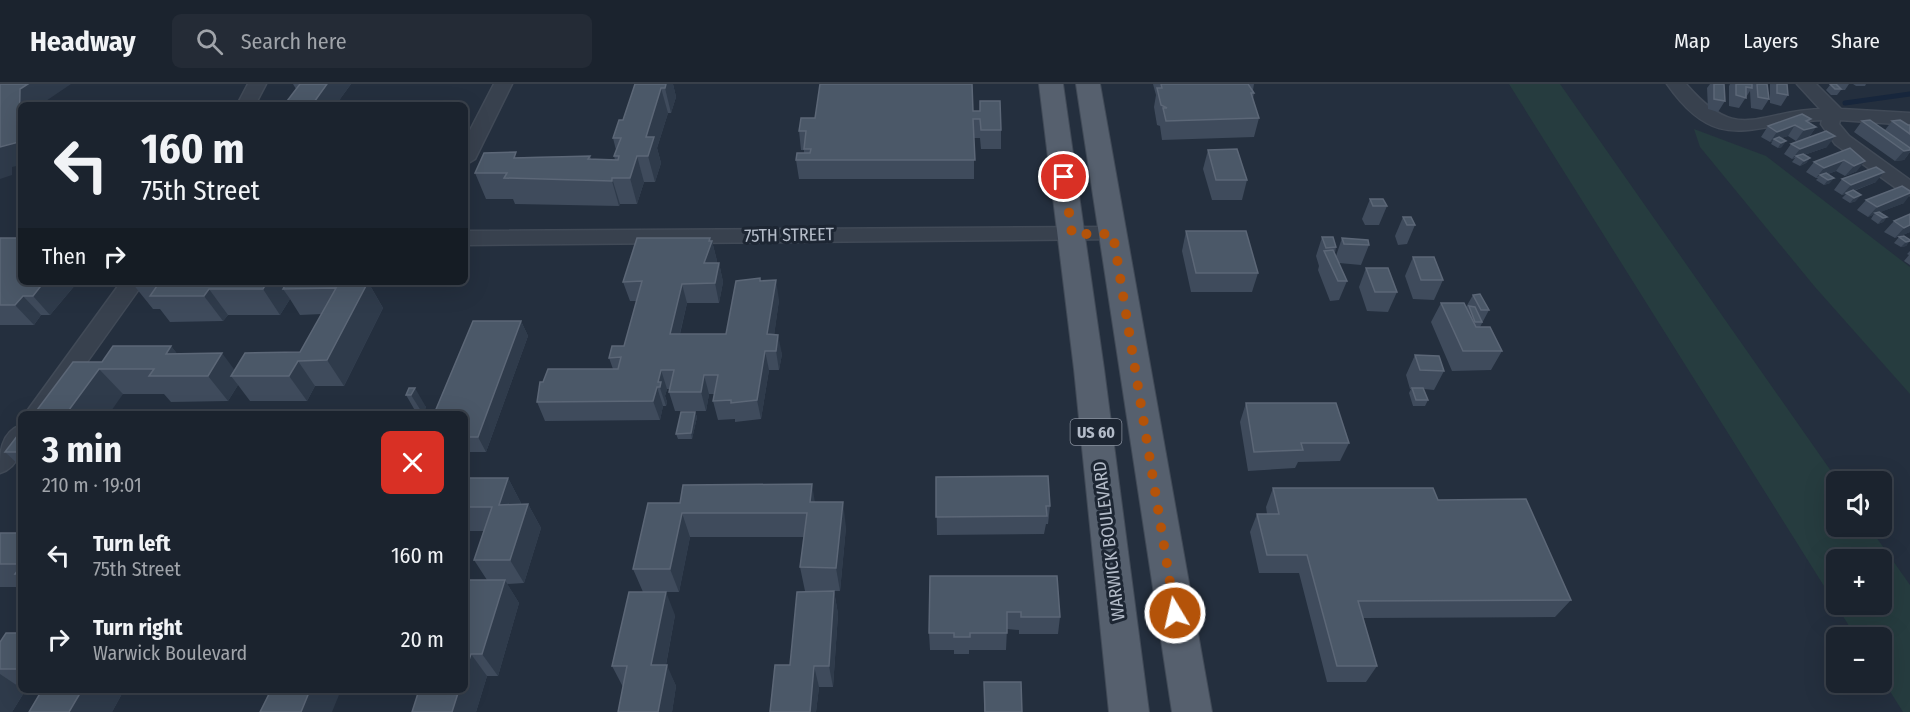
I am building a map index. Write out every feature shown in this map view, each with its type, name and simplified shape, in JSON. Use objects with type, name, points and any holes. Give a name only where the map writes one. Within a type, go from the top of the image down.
[{"type":"main road","name":"WARWICK BOULEVARD","points":[[1051,84],[1072,234],[1129,712]]},
{"type":"main road","name":"US 60","points":[[1088,84],[1192,712]]},
{"type":"street","points":[[248,102],[257,84]]},
{"type":"street","points":[[468,153],[503,84]]},
{"type":"street","points":[[1806,84],[1836,115]]},
{"type":"street","points":[[1683,85],[1698,111],[1725,126],[1747,127],[1804,116],[1836,115],[1910,119]]},
{"type":"street","points":[[1836,115],[1832,117],[1830,124],[1842,140],[1910,189]]},
{"type":"street","name":"75TH STREET","points":[[468,238],[1113,234]]},
{"type":"street","points":[[39,411],[131,285]]},
{"type":"street","points":[[0,463],[18,439]]},
{"type":"green space","points":[[1509,84],[1560,84],[1831,471],[1826,471],[1826,537],[1876,537],[1885,549],[1826,549],[1826,589]]},
{"type":"green space","points":[[1694,129],[1766,156],[1910,267],[1910,394],[1815,287],[1700,147]]},
{"type":"green space","points":[[1892,560],[1910,585],[1910,712],[1903,712],[1891,693],[1892,627],[1850,627],[1842,615],[1892,615]]},
{"type":"building","points":[[0,84],[28,84],[20,89],[18,142],[0,147]]},
{"type":"building","points":[[300,84],[327,84],[314,102],[286,102]]},
{"type":"building","points":[[635,84],[666,84],[665,88],[661,88],[646,137],[654,137],[648,156],[637,156],[630,178],[612,178],[612,181],[504,178],[507,173],[475,173],[484,153],[516,152],[514,158],[590,156],[588,159],[618,160],[619,156],[614,156],[621,138],[613,138],[619,120],[623,120]]},
{"type":"building","points":[[820,84],[972,84],[973,111],[980,111],[980,101],[1000,101],[1001,130],[981,130],[980,119],[973,119],[975,160],[796,160],[797,153],[810,153],[811,149],[804,149],[806,131],[799,131],[801,118],[815,118]]},
{"type":"building","points":[[1161,84],[1248,84],[1254,93],[1251,93],[1259,118],[1166,121],[1163,108],[1167,108],[1161,105],[1157,88],[1162,88]]},
{"type":"building","points":[[1714,84],[1724,84],[1725,101],[1714,99]]},
{"type":"building","points":[[1736,84],[1752,84],[1752,88],[1746,87],[1746,98],[1736,95]]},
{"type":"building","points":[[1757,84],[1767,84],[1769,99],[1758,97]]},
{"type":"building","points":[[1777,84],[1787,84],[1788,95],[1777,93]]},
{"type":"building","points":[[1830,84],[1836,84],[1841,89],[1835,89]]},
{"type":"building","points":[[1802,114],[1811,119],[1806,121],[1816,127],[1804,130],[1795,125],[1777,132],[1768,126]]},
{"type":"building","points":[[1870,120],[1910,150],[1904,151],[1862,121]]},
{"type":"building","points":[[1900,120],[1910,125],[1910,134],[1892,121]]},
{"type":"building","points":[[1826,131],[1835,136],[1800,149],[1791,144]]},
{"type":"building","points":[[1779,137],[1786,141],[1781,143],[1774,139]]},
{"type":"building","points":[[1850,148],[1865,161],[1854,166],[1844,160],[1824,168],[1814,162]]},
{"type":"building","points":[[1237,149],[1247,180],[1216,180],[1208,150]]},
{"type":"building","points":[[1803,154],[1810,158],[1804,161],[1796,156]]},
{"type":"building","points":[[1876,167],[1884,172],[1851,185],[1842,179]]},
{"type":"building","points":[[1826,173],[1834,178],[1828,180],[1820,175]]},
{"type":"building","points":[[1902,186],[1910,193],[1877,207],[1866,200]]},
{"type":"building","points":[[1853,190],[1861,195],[1854,198],[1846,193]]},
{"type":"building","points":[[1370,199],[1383,199],[1387,206],[1373,206]]},
{"type":"building","points":[[1879,212],[1887,217],[1883,218],[1875,213]]},
{"type":"building","points":[[1910,214],[1910,225],[1904,228],[1894,221]]},
{"type":"building","points":[[1403,217],[1411,217],[1415,225],[1407,225]]},
{"type":"building","points":[[1186,231],[1246,231],[1258,273],[1196,273]]},
{"type":"building","points":[[1904,236],[1910,241],[1906,242],[1899,237]]},
{"type":"building","points":[[1322,237],[1333,237],[1336,247],[1326,248]]},
{"type":"building","points":[[0,238],[18,238],[18,285],[42,285],[33,296],[23,296],[15,305],[0,305]]},
{"type":"building","points":[[637,238],[710,238],[709,241],[712,241],[704,263],[719,263],[715,283],[682,284],[670,334],[726,334],[736,281],[760,278],[760,281],[776,280],[767,334],[778,335],[776,351],[765,351],[757,400],[731,403],[731,400],[713,401],[718,375],[704,375],[701,392],[669,392],[674,370],[661,370],[658,382],[661,382],[660,387],[657,387],[653,401],[537,402],[540,382],[543,382],[548,369],[618,369],[621,357],[609,358],[612,346],[624,346],[642,281],[623,282]]},
{"type":"building","points":[[1342,238],[1368,240],[1369,245],[1344,244]]},
{"type":"building","points":[[1333,250],[1347,281],[1338,281],[1324,251]]},
{"type":"building","points":[[1413,257],[1434,257],[1443,280],[1421,280]]},
{"type":"building","points":[[1366,268],[1388,268],[1397,292],[1375,292]]},
{"type":"building","points":[[158,285],[265,285],[263,289],[209,289],[204,296],[150,296]]},
{"type":"building","points":[[285,285],[366,285],[327,360],[298,361],[289,376],[231,376],[245,353],[300,352],[336,288],[283,289]]},
{"type":"building","points":[[1480,294],[1489,310],[1481,310],[1473,295]]},
{"type":"building","points":[[1441,303],[1464,303],[1476,327],[1490,327],[1502,351],[1463,351]]},
{"type":"building","points":[[1469,306],[1475,307],[1482,322],[1475,322]]},
{"type":"building","points":[[473,321],[521,321],[478,437],[468,437],[468,411],[435,411]]},
{"type":"building","points":[[113,346],[171,346],[166,354],[222,353],[208,376],[149,376],[154,369],[99,369],[68,411],[36,411],[73,362],[102,362]]},
{"type":"building","points":[[1415,355],[1439,356],[1444,371],[1420,370]]},
{"type":"building","points":[[409,388],[415,388],[411,395],[406,395]]},
{"type":"building","points":[[1412,388],[1423,388],[1428,400],[1416,400]]},
{"type":"building","points":[[1246,403],[1336,403],[1349,443],[1301,443],[1303,450],[1254,452]]},
{"type":"building","points":[[681,412],[695,412],[691,433],[676,434]]},
{"type":"building","points":[[18,435],[18,452],[5,452]]},
{"type":"building","points":[[1048,476],[1050,506],[1046,506],[1047,516],[936,517],[936,477]]},
{"type":"building","points":[[468,478],[508,478],[499,505],[528,504],[510,560],[474,560],[492,507],[468,507]]},
{"type":"building","points":[[812,484],[810,502],[843,502],[836,568],[800,567],[807,513],[682,513],[670,569],[633,569],[648,503],[680,503],[683,485]]},
{"type":"building","points":[[1273,488],[1433,488],[1438,500],[1526,499],[1571,600],[1358,601],[1377,666],[1337,666],[1307,555],[1267,555],[1257,514],[1279,514]]},
{"type":"building","points":[[0,533],[18,533],[18,564],[0,564]]},
{"type":"building","points":[[930,576],[1057,576],[1060,617],[1021,617],[1021,612],[1007,612],[1007,633],[970,633],[970,637],[954,637],[954,633],[929,633]]},
{"type":"building","points":[[468,580],[505,580],[482,654],[471,654],[468,663]]},
{"type":"building","points":[[834,591],[829,666],[814,666],[810,712],[770,712],[775,665],[790,665],[797,592]]},
{"type":"building","points":[[629,592],[666,592],[651,665],[667,665],[658,712],[618,712],[627,666],[612,666]]},
{"type":"building","points":[[6,633],[18,633],[18,669],[0,669],[0,642]]},
{"type":"building","points":[[984,682],[1021,682],[1022,712],[985,712]]},
{"type":"building","points":[[40,693],[80,693],[69,712],[29,712]]},
{"type":"building","points":[[270,693],[309,693],[301,712],[260,712]]},
{"type":"building","points":[[418,693],[458,693],[452,712],[412,712]]},
{"type":"waterway","points":[[1845,103],[1910,94]]},
{"type":"route","points":[[1064,177],[1072,234],[1113,234],[1175,613]]}]
